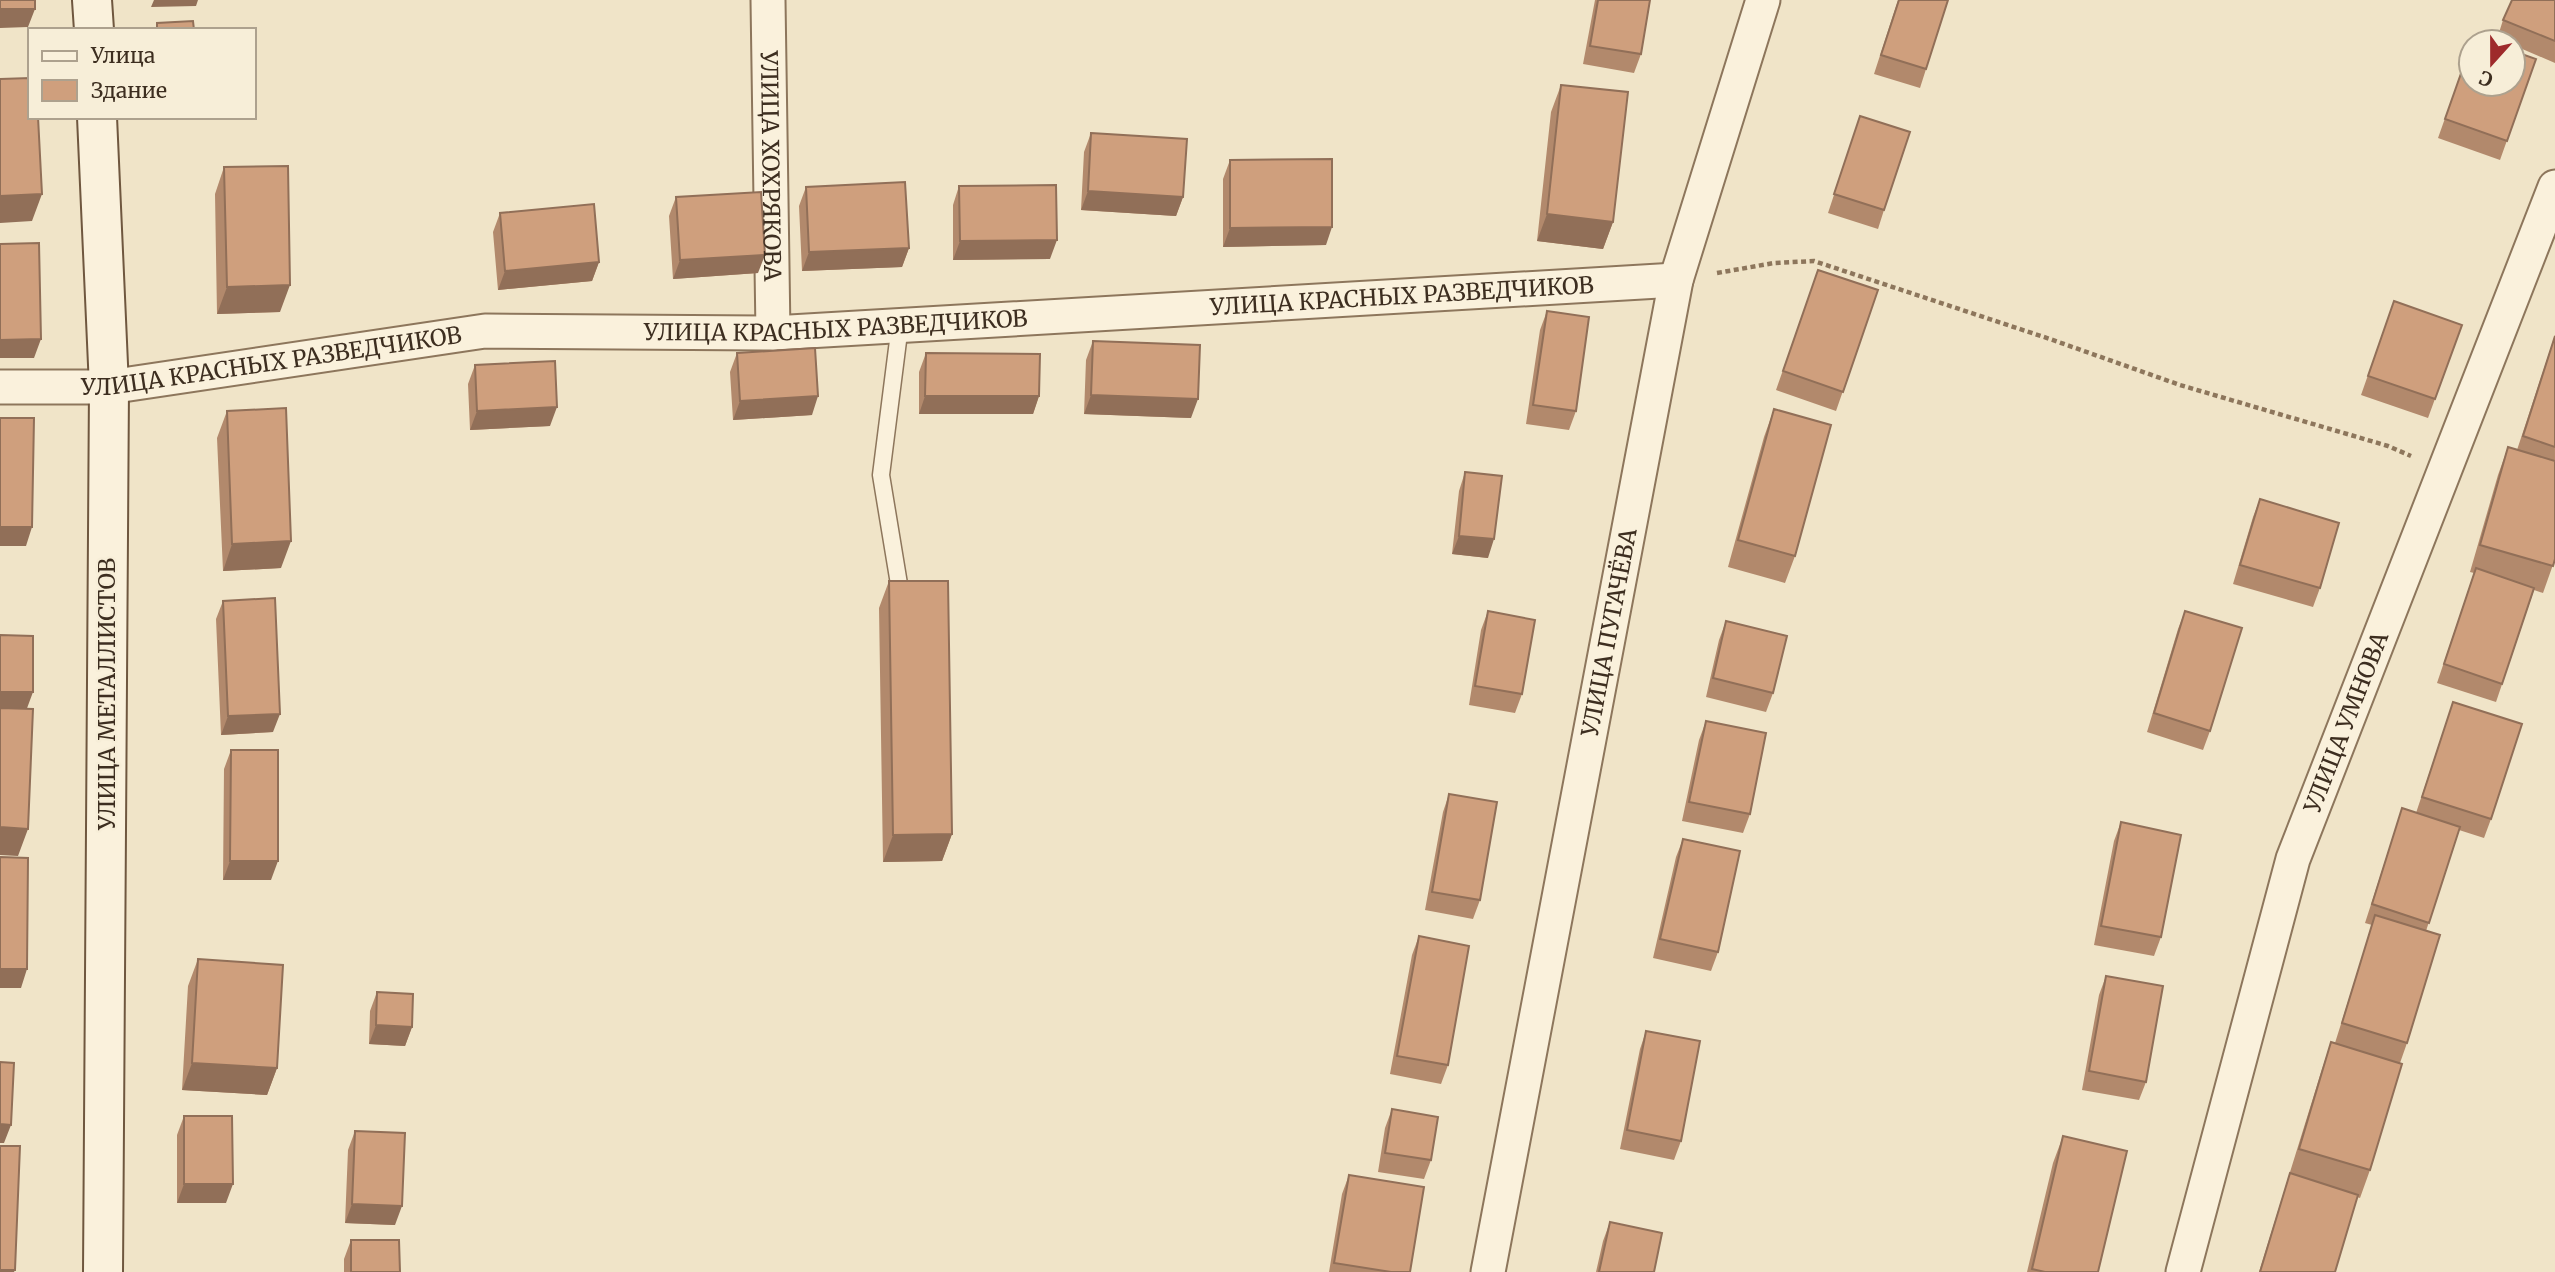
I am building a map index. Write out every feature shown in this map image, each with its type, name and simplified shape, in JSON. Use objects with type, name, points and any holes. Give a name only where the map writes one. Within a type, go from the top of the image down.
[{"type":"street","points":[[92,0],[94,28]]},
{"type":"street","name":"УЛИЦА ХОХРЯКОВА","points":[[768,0],[773,333]]},
{"type":"street","name":"УЛИЦА ПУГАЧЁВА","points":[[1488,1272],[1676,280],[1763,0]]},
{"type":"street","name":"УЛИЦА МЕТАЛЛИСТОВ","points":[[97,119],[109,387],[103,1272]]},
{"type":"street","name":"УЛИЦА УМНОВА","points":[[2183,1272],[2292,859],[2555,187]]},
{"type":"street","name":"УЛИЦА КРАСНЫХ РАЗВЕДЧИКОВ","points":[[0,387],[109,387],[485,331],[773,333],[1676,280]]},
{"type":"lane","points":[[899,584],[881,475],[900,325]]},
{"type":"path","points":[[1676,280],[1774,263],[1814,261],[2180,385],[2388,446],[2445,470]]},
{"type":"building","points":[[0,0],[35,0],[35,9],[0,9]]},
{"type":"building","points":[[1598,0],[1650,0],[1641,54],[1590,46]]},
{"type":"building","points":[[1899,0],[1948,0],[1926,69],[1881,55]]},
{"type":"building","points":[[2512,0],[2555,0],[2555,41],[2527,28],[2503,20]]},
{"type":"building","points":[[193,21],[194,28],[157,28],[157,23]]},
{"type":"building","points":[[2527,56],[2536,59],[2527,84]]},
{"type":"building","points":[[28,78],[28,119],[38,119],[42,194],[0,196],[0,79]]},
{"type":"building","points":[[1561,85],[1628,92],[1613,222],[1547,214]]},
{"type":"building","points":[[2457,85],[2457,98],[2522,98],[2507,141],[2445,119]]},
{"type":"building","points":[[1860,116],[1910,132],[1884,210],[1834,194]]},
{"type":"building","points":[[1091,133],[1187,139],[1183,197],[1088,191]]},
{"type":"building","points":[[1332,159],[1332,227],[1230,228],[1230,160]]},
{"type":"building","points":[[288,166],[290,285],[227,287],[224,167]]},
{"type":"building","points":[[905,182],[909,248],[809,252],[806,187]]},
{"type":"building","points":[[1056,185],[1057,240],[960,241],[959,186]]},
{"type":"building","points":[[761,192],[765,255],[680,260],[676,197]]},
{"type":"building","points":[[594,204],[599,262],[505,271],[500,213]]},
{"type":"building","points":[[39,243],[41,339],[0,340],[0,244]]},
{"type":"building","points":[[1818,270],[1878,290],[1843,392],[1783,371]]},
{"type":"building","points":[[2394,301],[2462,325],[2435,399],[2368,376]]},
{"type":"building","points":[[1547,311],[1589,317],[1576,411],[1533,405]]},
{"type":"building","points":[[2555,336],[2555,447],[2523,436]]},
{"type":"building","points":[[1093,341],[1200,345],[1198,399],[1091,395]]},
{"type":"building","points":[[815,348],[818,396],[740,401],[737,353]]},
{"type":"building","points":[[926,353],[1040,354],[1039,396],[925,396]]},
{"type":"building","points":[[555,361],[557,407],[477,411],[475,365]]},
{"type":"building","points":[[286,408],[291,541],[232,544],[227,411]]},
{"type":"building","points":[[1774,409],[1831,425],[1795,556],[1738,540]]},
{"type":"building","points":[[0,418],[34,418],[32,527],[0,527]]},
{"type":"building","points":[[2508,447],[2555,461],[2553,566],[2480,545]]},
{"type":"building","points":[[1465,472],[1502,476],[1494,539],[1459,536]]},
{"type":"building","points":[[2260,499],[2339,523],[2320,588],[2240,565]]},
{"type":"building","points":[[2476,568],[2534,588],[2502,684],[2444,664]]},
{"type":"building","points":[[889,581],[948,581],[952,834],[893,835]]},
{"type":"building","points":[[275,598],[280,714],[228,716],[223,601]]},
{"type":"building","points":[[1488,611],[1535,620],[1522,694],[1475,686]]},
{"type":"building","points":[[2185,611],[2242,628],[2210,731],[2154,713]]},
{"type":"building","points":[[1726,621],[1787,636],[1773,693],[1713,678]]},
{"type":"building","points":[[0,635],[33,636],[33,692],[0,692]]},
{"type":"building","points":[[2453,702],[2522,724],[2491,819],[2422,797]]},
{"type":"building","points":[[0,708],[33,709],[28,829],[0,827]]},
{"type":"building","points":[[1706,721],[1766,733],[1750,814],[1689,802]]},
{"type":"building","points":[[231,750],[278,750],[278,861],[230,861]]},
{"type":"building","points":[[1449,794],[1497,802],[1480,900],[1432,892]]},
{"type":"building","points":[[2402,808],[2460,827],[2429,923],[2372,904]]},
{"type":"building","points":[[2121,822],[2181,835],[2161,937],[2101,926]]},
{"type":"building","points":[[1683,839],[1740,851],[1718,952],[1660,939]]},
{"type":"building","points":[[0,857],[28,858],[27,969],[0,969]]},
{"type":"building","points":[[2375,915],[2440,935],[2407,1043],[2342,1023]]},
{"type":"building","points":[[1419,936],[1469,946],[1448,1065],[1397,1056]]},
{"type":"building","points":[[198,959],[283,965],[277,1068],[192,1063]]},
{"type":"building","points":[[2106,976],[2163,986],[2146,1082],[2089,1071]]},
{"type":"building","points":[[377,992],[413,994],[412,1027],[376,1025]]},
{"type":"building","points":[[1646,1031],[1700,1041],[1681,1141],[1627,1130]]},
{"type":"building","points":[[2331,1042],[2402,1064],[2370,1170],[2299,1149]]},
{"type":"building","points":[[0,1062],[14,1063],[11,1125],[0,1124]]},
{"type":"building","points":[[1392,1109],[1438,1117],[1431,1160],[1385,1153]]},
{"type":"building","points":[[184,1116],[232,1116],[233,1184],[184,1184]]},
{"type":"building","points":[[355,1131],[405,1133],[402,1206],[352,1204]]},
{"type":"building","points":[[2063,1136],[2127,1151],[2098,1272],[2045,1272],[2032,1269]]},
{"type":"building","points":[[0,1146],[20,1146],[15,1270],[0,1270]]},
{"type":"building","points":[[2290,1173],[2358,1195],[2335,1272],[2260,1272]]},
{"type":"building","points":[[1349,1175],[1424,1187],[1410,1272],[1391,1272],[1334,1263]]},
{"type":"building","points":[[1610,1222],[1662,1233],[1654,1272],[1599,1272]]},
{"type":"building","points":[[351,1240],[399,1240],[400,1272],[351,1272]]}]
